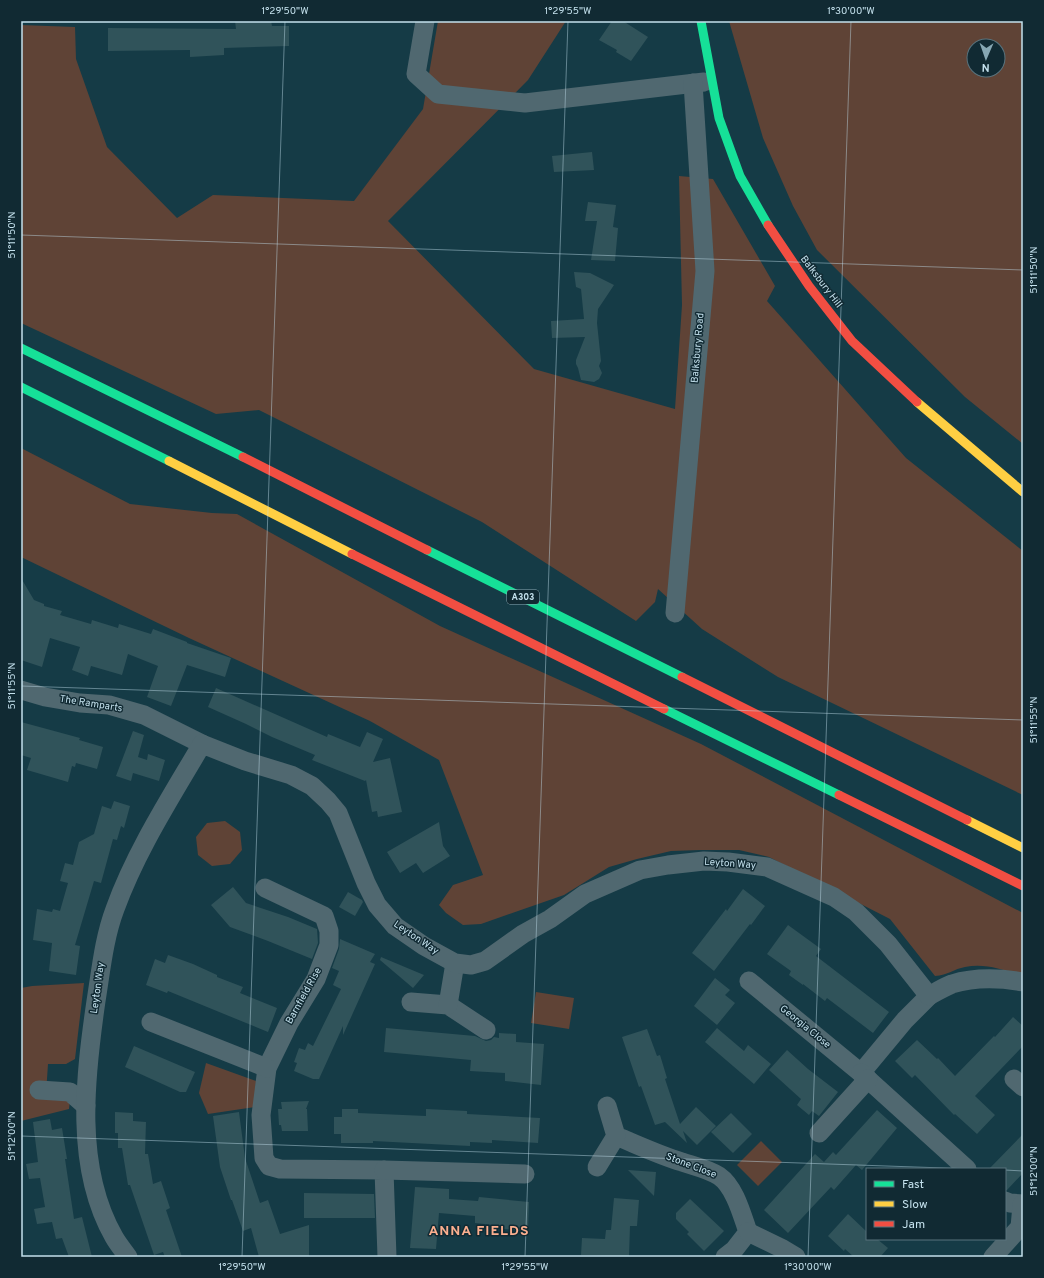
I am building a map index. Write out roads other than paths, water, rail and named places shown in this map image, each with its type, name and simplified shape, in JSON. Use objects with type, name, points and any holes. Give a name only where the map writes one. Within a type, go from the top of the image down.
[{"type":"main road","name":"Balksbury Hill","points":[[702,21],[719,118],[740,176],[774,236],[809,286],[852,341],[927,411],[1023,492]]},
{"type":"main road","name":"A303","points":[[21,348],[138,405],[1023,848]]},
{"type":"main road","points":[[21,387],[488,622],[1023,886]]},
{"type":"street","points":[[425,21],[416,74],[438,94],[525,103],[712,81]]},
{"type":"street","name":"Balksbury Road","points":[[676,613],[704,271],[693,83]]},
{"type":"street","name":"The Ramparts","points":[[21,690],[45,697],[80,703],[109,705],[144,715],[202,744]]},
{"type":"street","name":"Leyton Way","points":[[128,1257],[114,1237],[106,1219],[92,1177],[88,1158],[86,1106],[93,1025],[104,947],[114,910],[137,857],[202,744],[246,761],[291,775],[312,786],[338,813],[366,883],[377,905],[395,926],[424,946],[455,963],[471,965],[485,961],[523,934],[585,894],[640,870],[704,861],[728,862],[767,867],[834,897],[856,912],[888,944],[929,996]]},
{"type":"street","name":"Barnfield Rise","points":[[265,888],[324,916],[329,931],[329,945],[316,979],[289,1023],[267,1068],[261,1115],[264,1158],[269,1166],[280,1169],[525,1174]]},
{"type":"street","points":[[448,1005],[455,963]]},
{"type":"street","points":[[820,1133],[865,1076],[905,1020],[929,996],[952,984],[980,979],[1001,978],[1023,982]]},
{"type":"street","name":"Georgia Close","points":[[749,981],[865,1076],[966,1168]]},
{"type":"street","points":[[411,1002],[448,1005],[486,1030]]},
{"type":"street","points":[[151,1022],[267,1068]]},
{"type":"street","points":[[39,1090],[70,1092],[86,1106]]},
{"type":"street","points":[[597,1167],[616,1136],[606,1106]]},
{"type":"street","name":"Stone Close","points":[[616,1136],[720,1176],[732,1191],[748,1232]]},
{"type":"street","points":[[384,1170],[387,1257]]},
{"type":"street","points":[[993,1257],[1020,1227],[1017,1203]]},
{"type":"street","points":[[725,1257],[734,1250],[748,1232],[796,1257]]},
{"type":"district","name":"ANNA FIELDS","points":[[479,1231]]}]
